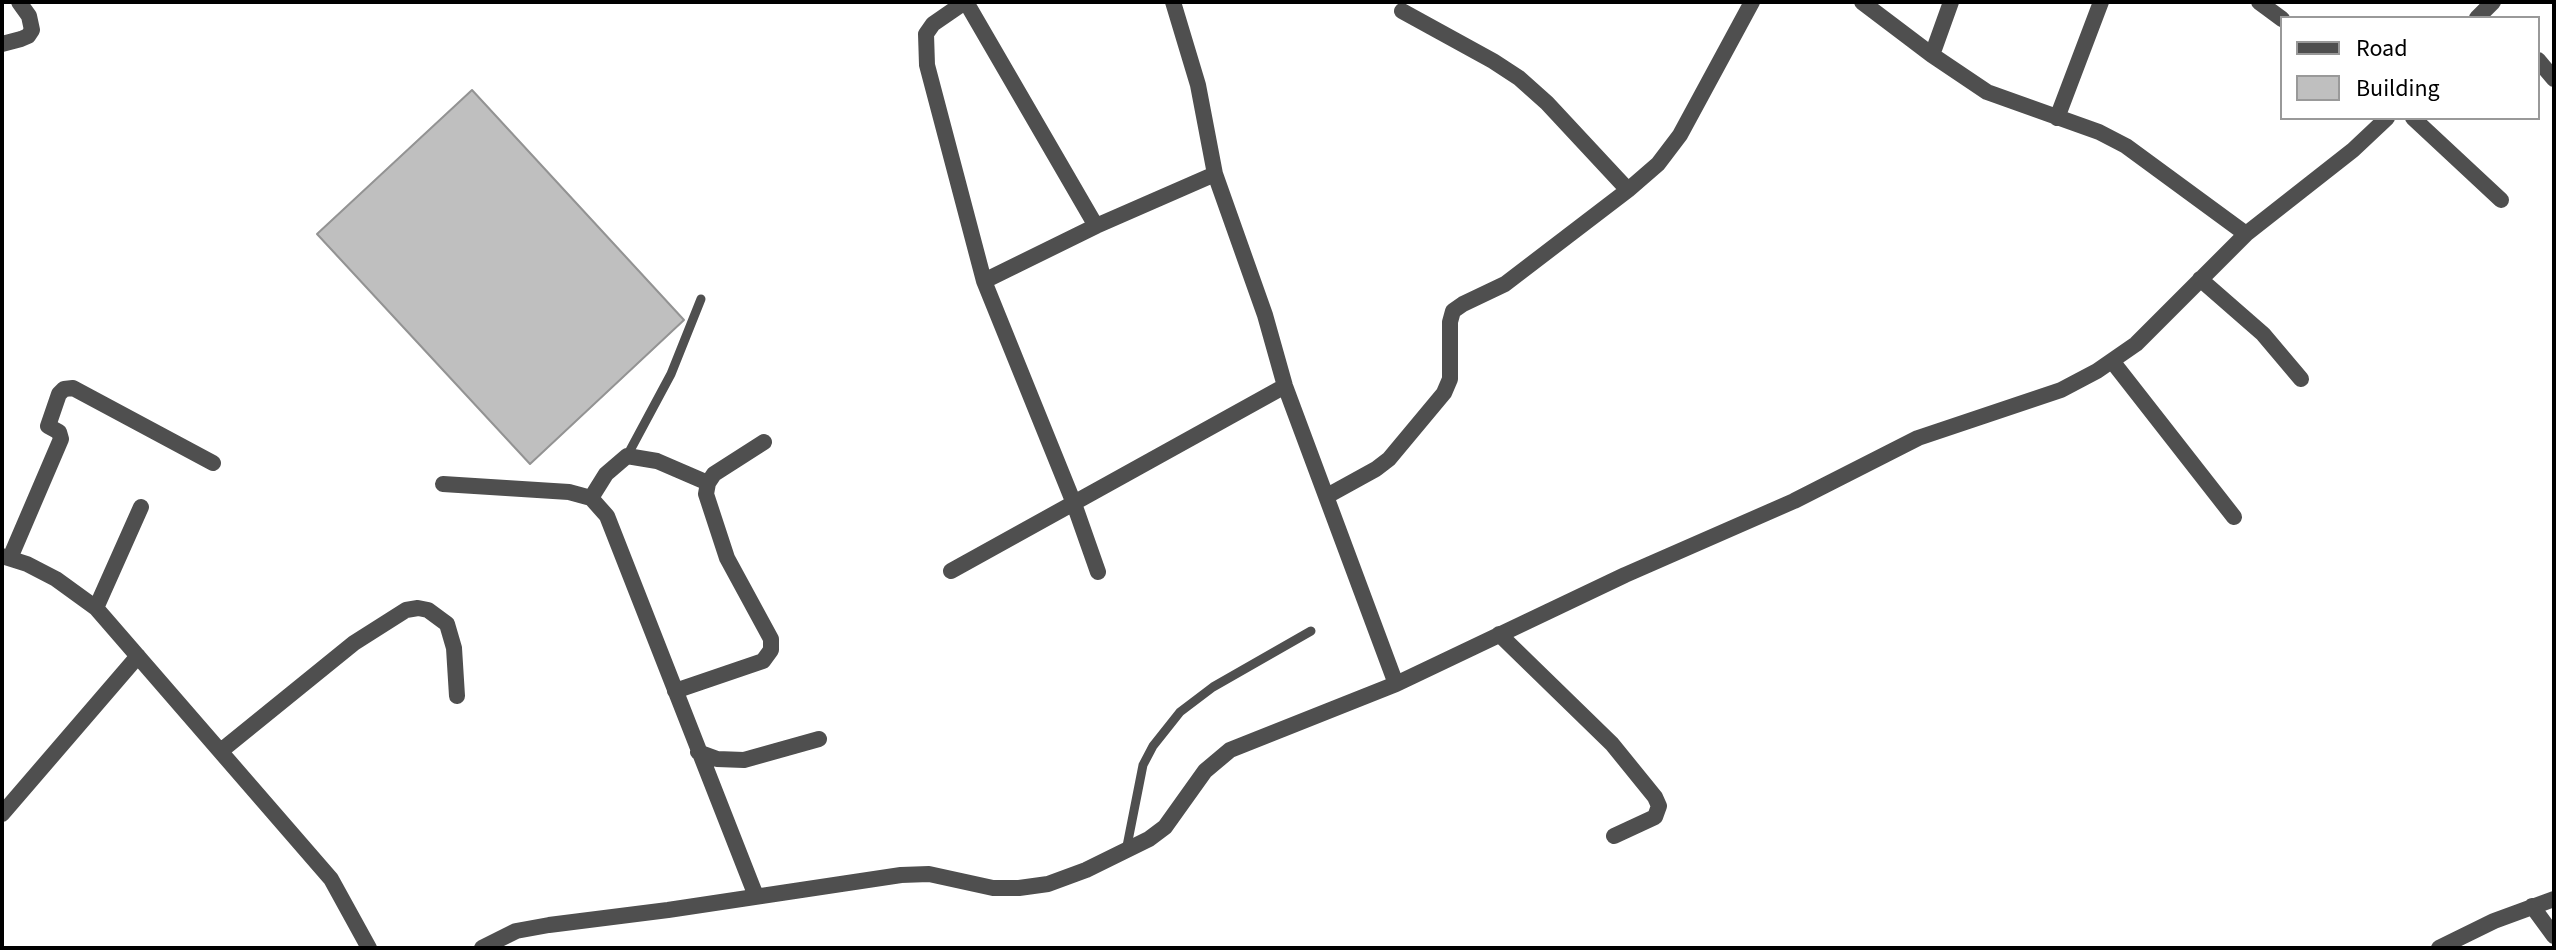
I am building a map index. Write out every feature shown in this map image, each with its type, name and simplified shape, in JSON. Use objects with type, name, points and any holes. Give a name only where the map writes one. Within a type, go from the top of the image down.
[{"type":"street","points":[[2,44],[28,36],[32,30],[29,16],[19,2]]},
{"type":"street","points":[[1096,226],[965,2],[933,24],[926,34],[927,65],[984,281],[1073,501],[1098,572]]},
{"type":"street","points":[[1173,2],[1198,85],[1215,174],[1265,315],[1285,386],[1396,684]]},
{"type":"street","points":[[1327,496],[1389,459],[1444,393],[1450,379],[1450,322],[1453,311],[1505,284],[1658,164],[1680,135],[1752,2]]},
{"type":"street","points":[[1862,2],[1987,92],[2099,132],[2126,146],[2246,234]]},
{"type":"street","points":[[1932,55],[1951,2]]},
{"type":"street","points":[[2057,118],[2101,2]]},
{"type":"street","points":[[2259,2],[2280,18]]},
{"type":"street","points":[[1402,11],[1519,78],[1547,103],[1628,190]]},
{"type":"street","points":[[2540,62],[2554,79]]},
{"type":"street","points":[[482,948],[516,931],[549,925],[901,875],[929,874],[993,888],[1019,888],[1048,884],[1086,870],[1149,839],[1165,827],[1205,771],[1230,750],[1396,684],[1625,575],[1794,501],[1918,438],[2061,390],[2112,361],[2136,344],[2246,234],[2353,150],[2385,120]]},
{"type":"street","points":[[2415,120],[2501,200]]},
{"type":"street","points":[[984,281],[1096,226],[1215,174]]},
{"type":"street","points":[[2200,279],[2263,334],[2301,379]]},
{"type":"street","points":[[2112,361],[2234,517]]},
{"type":"street","points":[[951,571],[1285,386]]},
{"type":"street","points":[[213,463],[73,388],[64,389],[59,394],[48,426],[59,432],[61,439],[6,557],[56,579],[96,608],[331,879],[369,948]]},
{"type":"street","points":[[675,691],[763,661],[771,650],[771,639],[727,558],[706,494],[714,474],[764,442]]},
{"type":"street","points":[[591,498],[606,474],[627,456],[657,461],[708,483]]},
{"type":"street","points":[[443,484],[569,492],[591,498],[607,516],[756,896]]},
{"type":"street","points":[[96,608],[141,507]]},
{"type":"street","points":[[222,750],[354,643],[406,610],[428,610],[447,624],[454,648],[457,696]]},
{"type":"street","points":[[1499,634],[1612,744],[1655,797],[1659,806],[1655,817],[1614,836]]},
{"type":"street","points":[[2,814],[138,656]]},
{"type":"street","points":[[698,752],[717,759],[744,760],[819,739]]},
{"type":"street","points":[[2439,948],[2554,899]]},
{"type":"street","points":[[2532,906],[2554,936]]},
{"type":"lane","points":[[627,456],[671,374],[701,299]]},
{"type":"lane","points":[[1126,851],[1143,765],[1153,746],[1180,712],[1213,687],[1311,631]]},
{"type":"building","points":[[472,90],[684,320],[530,464],[317,234]]}]
